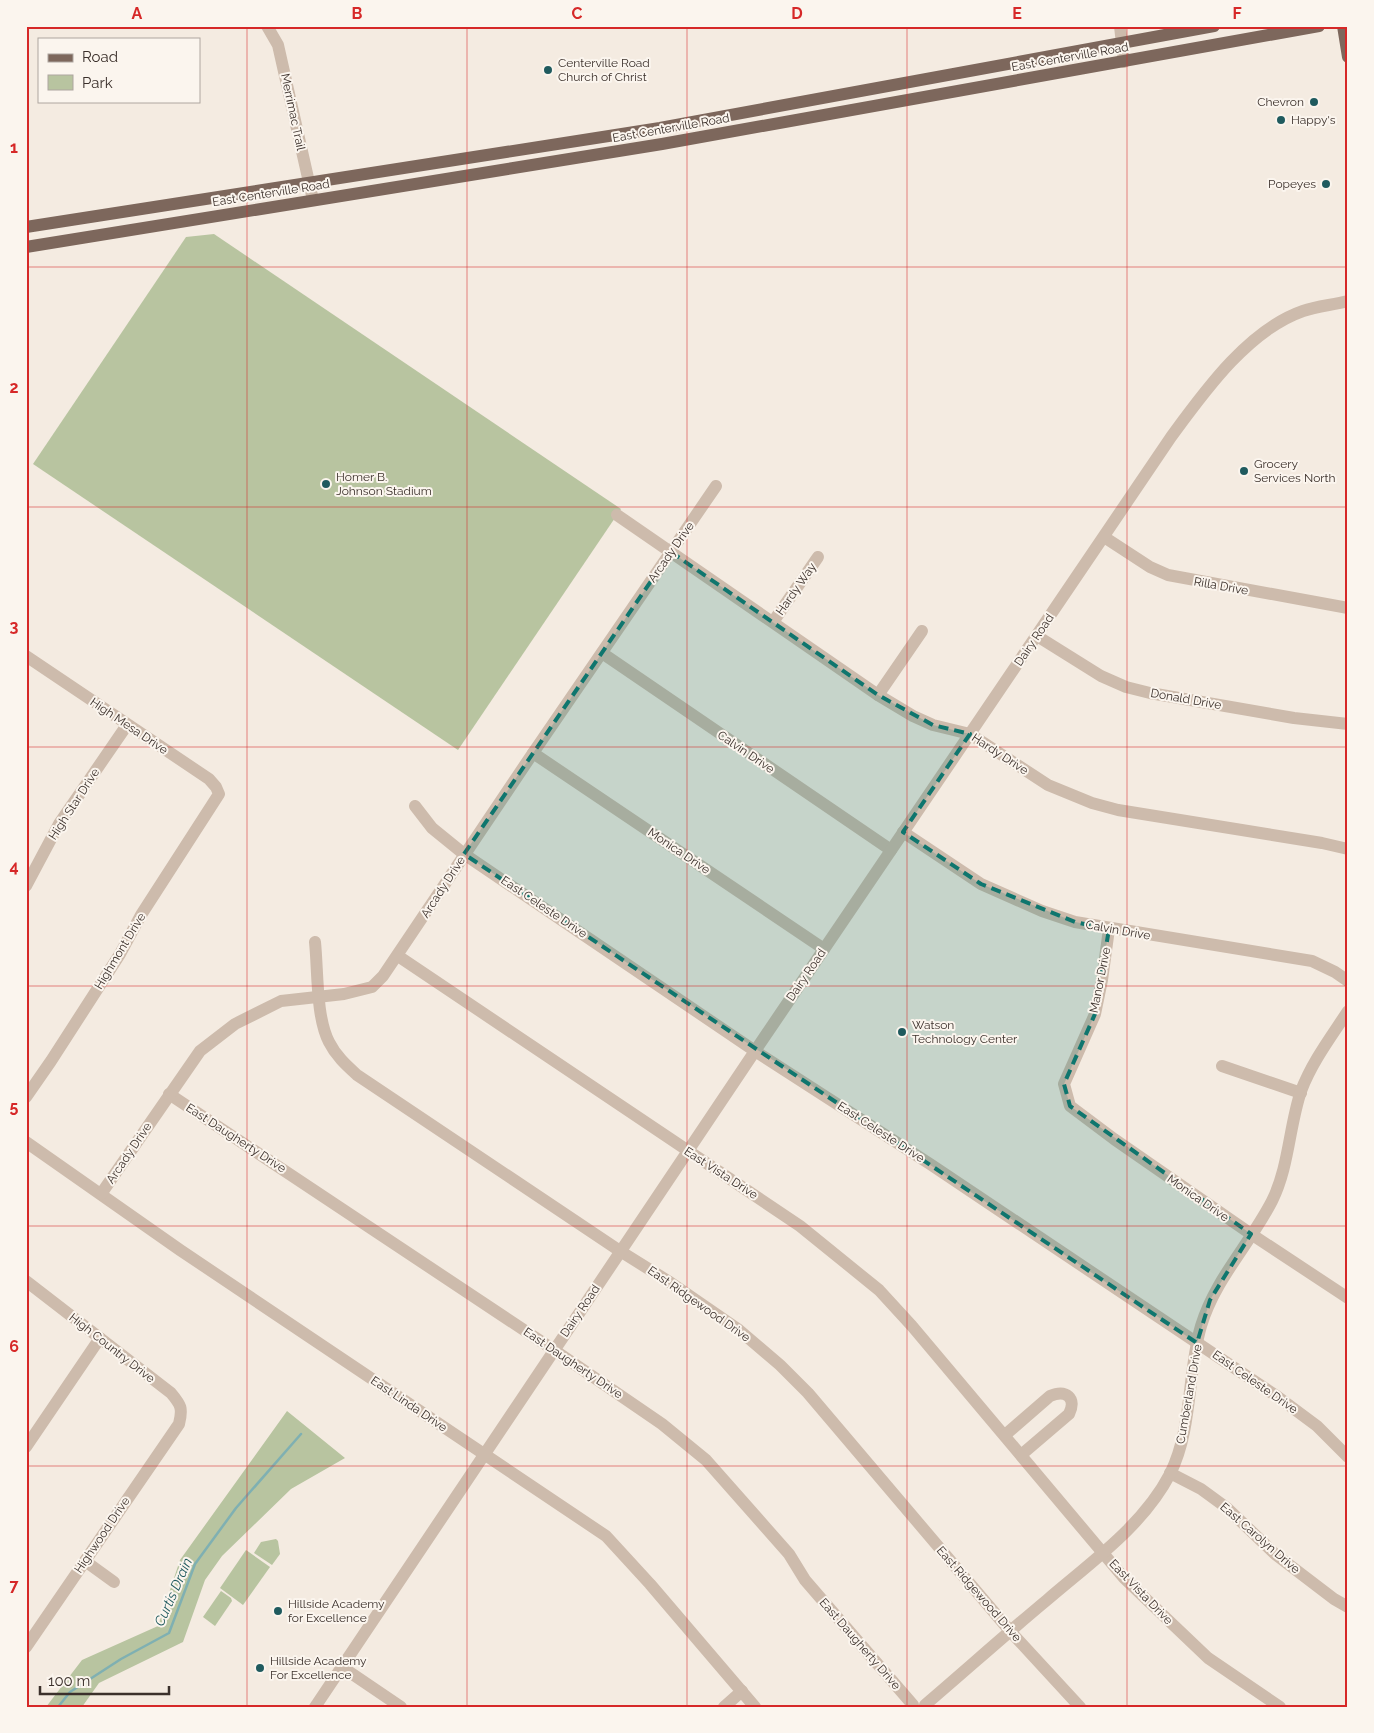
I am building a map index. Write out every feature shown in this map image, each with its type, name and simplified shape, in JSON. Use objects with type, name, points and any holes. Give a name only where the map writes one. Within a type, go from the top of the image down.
[{"type":"main road","name":"East Centerville Road","points":[[26,227],[660,128],[1214,26]]},
{"type":"main road","name":"East Centerville Road","points":[[26,248],[662,144],[1319,26]]},
{"type":"main road","points":[[1343,26],[1348,57]]},
{"type":"main road","points":[[953,74],[956,90]]},
{"type":"main road","points":[[812,100],[816,115]]},
{"type":"main road","points":[[660,128],[662,144]]},
{"type":"main road","points":[[487,154],[490,172]]},
{"type":"street","name":"Merrimac Trail","points":[[267,26],[278,45],[313,200]]},
{"type":"street","points":[[1120,26],[1124,62]]},
{"type":"street","name":"Dairy Road","points":[[315,1707],[755,1050],[1171,437],[1215,378],[1270,327],[1303,311],[1348,302]]},
{"type":"street","name":"Arcady Drive","points":[[101,1194],[200,1051],[235,1024],[281,1001],[344,994],[372,986],[383,976],[464,854],[716,486]]},
{"type":"street","name":"Hardy Drive","points":[[617,514],[878,695],[932,725],[970,734],[1048,785],[1092,803],[1118,810],[1322,842],[1348,849]]},
{"type":"street","name":"Rilla Drive","points":[[1104,537],[1150,567],[1168,575],[1348,608]]},
{"type":"street","name":"Hardy Way","points":[[773,622],[818,557]]},
{"type":"street","points":[[878,695],[922,631]]},
{"type":"street","name":"Donald Drive","points":[[1037,636],[1101,676],[1126,687],[1150,693],[1294,718],[1348,724]]},
{"type":"street","name":"Calvin Drive","points":[[602,653],[891,850]]},
{"type":"street","name":"High Mesa Drive","points":[[28,660],[209,779],[216,787],[218,794],[214,804]]},
{"type":"street","name":"High Star Drive","points":[[26,886],[59,824],[127,725]]},
{"type":"street","name":"Monica Drive","points":[[533,753],[824,949]]},
{"type":"street","name":"Highmont Drive","points":[[26,1097],[120,954],[141,915],[214,804]]},
{"type":"street","name":"East Celeste Drive","points":[[415,806],[432,828],[464,854],[755,1050],[922,1158],[1278,1397],[1317,1426],[1348,1457]]},
{"type":"street","name":"Calvin Drive","points":[[903,832],[981,884],[1042,911],[1109,929],[1312,961],[1335,972],[1348,981]]},
{"type":"street","name":"Manor Drive","points":[[1064,1084],[1095,1014],[1109,929]]},
{"type":"street","name":"East Ridgewood Drive","points":[[316,942],[321,1016],[329,1042],[341,1060],[357,1075],[739,1330],[780,1365],[808,1393],[1010,1630],[1080,1707]]},
{"type":"street","name":"East Vista Drive","points":[[398,956],[800,1226],[879,1290],[1005,1435],[1124,1578],[1208,1658],[1280,1707]]},
{"type":"street","name":"Cumberland Drive","points":[[919,1706],[1103,1552],[1138,1520],[1170,1473],[1183,1440],[1197,1343],[1210,1300],[1272,1201],[1283,1169],[1301,1093],[1312,1067],[1348,1011]]},
{"type":"street","points":[[1222,1066],[1301,1093]]},
{"type":"street","name":"Monica Drive","points":[[1064,1084],[1070,1106],[1114,1140],[1348,1298]]},
{"type":"street","name":"East Daugherty Drive","points":[[169,1094],[662,1424],[706,1460],[790,1554],[805,1580],[919,1706]]},
{"type":"street","name":"East Linda Drive","points":[[26,1142],[180,1250],[606,1536],[650,1584],[755,1707]]},
{"type":"street","name":"High Country Drive","points":[[26,1281],[171,1394],[180,1404],[181,1415],[179,1424]]},
{"type":"street","points":[[26,1448],[100,1338]]},
{"type":"street","points":[[1005,1435],[1050,1396],[1056,1393],[1063,1393],[1068,1396],[1071,1400],[1072,1408],[1069,1414],[1021,1455]]},
{"type":"street","name":"Highwood Drive","points":[[26,1647],[179,1424]]},
{"type":"street","name":"East Carolyn Drive","points":[[1170,1473],[1201,1489],[1227,1508],[1275,1554],[1334,1599],[1348,1607]]},
{"type":"street","points":[[85,1561],[114,1582]]},
{"type":"street","points":[[342,1667],[401,1707]]},
{"type":"street","points":[[724,1707],[742,1691]]},
{"type":"highlighted area","points":[[671,552],[878,695],[933,725],[970,734],[903,832],[981,884],[1075,922],[1109,929],[1095,1014],[1064,1084],[1070,1106],[1251,1234],[1210,1300],[1197,1343],[464,854]]},
{"type":"green space","points":[[214,234],[621,509],[458,750],[33,464],[186,237]]},
{"type":"green space","points":[[287,1411],[345,1458],[291,1489],[222,1556],[205,1580],[183,1642],[99,1683],[82,1707],[46,1707],[82,1660],[158,1626],[180,1560]]},
{"type":"green space","points":[[276,1539],[280,1554],[272,1565],[254,1553],[261,1542]]},
{"type":"green space","points":[[246,1550],[270,1567],[243,1605],[220,1588]]},
{"type":"green space","points":[[221,1591],[231,1598],[232,1601],[215,1626],[203,1617]]},
{"type":"waterway","name":"Curtis Drain","points":[[58,1707],[70,1692],[121,1659],[169,1633],[195,1564],[236,1508],[301,1434]]},
{"type":"place","name":"Centerville Road Church of Christ","points":[[548,70]]},
{"type":"place","name":"Chevron","points":[[1314,102]]},
{"type":"place","name":"Happy's","points":[[1281,120]]},
{"type":"place","name":"Popeyes","points":[[1326,184]]},
{"type":"place","name":"Grocery Services North","points":[[1244,471]]},
{"type":"place","name":"Homer B. Johnson Stadium","points":[[326,484]]},
{"type":"place","name":"Watson Technology Center","points":[[902,1032]]},
{"type":"place","name":"Hillside Academy for Excellence","points":[[278,1611]]},
{"type":"place","name":"Hillside Academy For Excellence","points":[[260,1668]]}]
